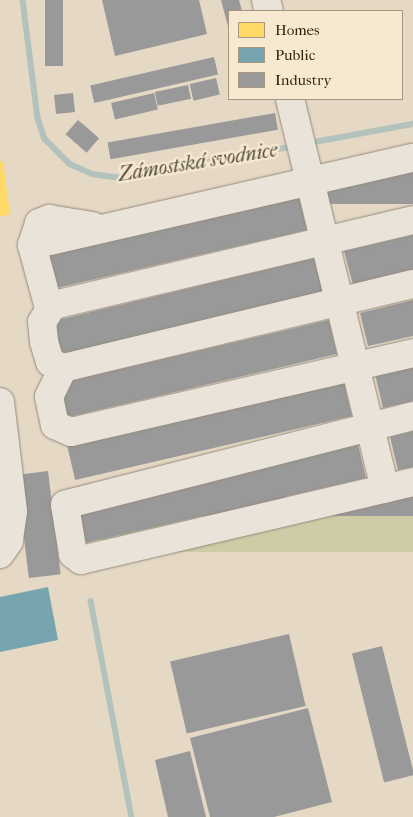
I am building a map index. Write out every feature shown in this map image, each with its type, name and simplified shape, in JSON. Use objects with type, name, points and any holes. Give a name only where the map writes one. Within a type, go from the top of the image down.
[{"type":"street","points":[[290,100],[385,489]]},
{"type":"street","points":[[413,158],[307,171],[103,228],[32,245],[49,308],[42,322],[44,342],[50,362],[63,368],[413,284]]},
{"type":"street","points":[[49,308],[413,220]]},
{"type":"street","points":[[63,368],[49,397],[55,425],[71,432],[413,353]]},
{"type":"street","points":[[0,402],[13,511],[9,541],[0,554]]},
{"type":"street","points":[[413,416],[69,500],[65,505],[73,554],[81,560],[413,482]]},
{"type":"shaded area","points":[[101,516],[413,516],[413,552],[101,552]]},
{"type":"building: Homes","points":[[3,161],[10,215],[0,216],[0,162]]},
{"type":"building: Public","points":[[48,587],[58,640],[0,652],[0,597]]},
{"type":"building: Industry","points":[[45,0],[63,0],[63,66],[45,66]]},
{"type":"building: Industry","points":[[102,0],[199,0],[207,34],[115,56]]},
{"type":"building: Industry","points":[[221,0],[239,0],[242,10],[228,10],[228,26]]},
{"type":"building: Industry","points":[[214,57],[218,75],[94,103],[90,86]]},
{"type":"building: Industry","points":[[216,78],[220,95],[194,101],[190,84]]},
{"type":"building: Industry","points":[[188,85],[191,99],[158,106],[155,92]]},
{"type":"building: Industry","points":[[73,93],[75,112],[56,114],[54,95]]},
{"type":"building: Industry","points":[[154,93],[158,110],[115,119],[111,103]]},
{"type":"building: Industry","points":[[275,113],[278,130],[111,159],[108,143]]},
{"type":"building: Industry","points":[[78,120],[99,138],[87,153],[66,134]]},
{"type":"building: Industry","points":[[328,169],[413,169],[413,204],[328,204]]},
{"type":"building: Industry","points":[[299,196],[307,230],[46,290],[38,256]]},
{"type":"building: Industry","points":[[413,235],[413,270],[353,285],[344,251]]},
{"type":"building: Industry","points":[[314,258],[323,292],[54,356],[50,339],[58,336],[54,321]]},
{"type":"building: Industry","points":[[413,300],[413,336],[368,346],[360,313]]},
{"type":"building: Industry","points":[[329,320],[337,354],[60,419],[56,402],[64,400],[61,383]]},
{"type":"building: Industry","points":[[413,366],[413,401],[383,408],[375,374]]},
{"type":"building: Industry","points":[[344,382],[352,416],[75,480],[67,446]]},
{"type":"building: Industry","points":[[413,431],[413,467],[398,470],[390,437]]},
{"type":"building: Industry","points":[[358,444],[366,478],[79,544],[72,510]]},
{"type":"building: Industry","points":[[48,471],[61,574],[29,578],[16,475]]},
{"type":"building: Industry","points":[[70,497],[413,497],[413,516],[70,516]]},
{"type":"building: Industry","points":[[289,634],[306,706],[187,734],[170,661]]},
{"type":"building: Industry","points":[[382,646],[413,770],[413,775],[384,783],[352,653]]},
{"type":"building: Industry","points":[[308,708],[332,802],[274,817],[210,817],[190,738]]},
{"type":"building: Industry","points":[[190,751],[206,817],[168,817],[155,760]]},
{"type":"waterway","name":"Zámostská svodnice","points":[[23,0],[38,118],[45,139],[70,164],[92,174],[119,178],[295,146]]},
{"type":"waterway","name":"Zámostská svodnice","points":[[309,143],[413,124]]},
{"type":"waterway","points":[[91,601],[132,817]]}]
